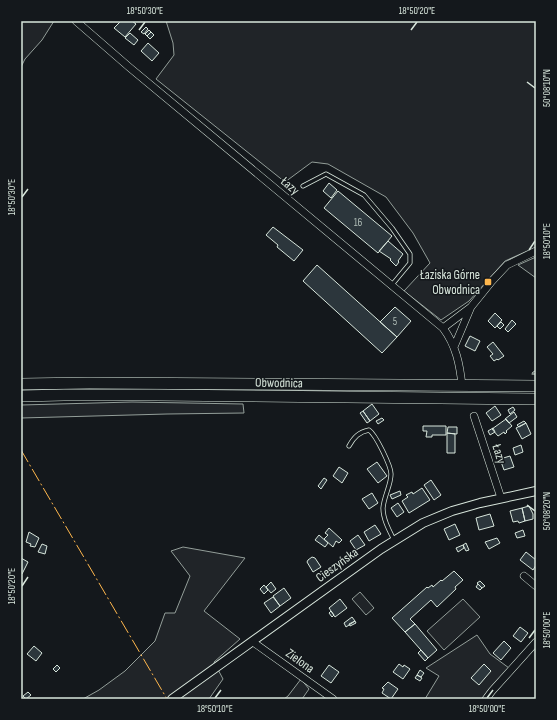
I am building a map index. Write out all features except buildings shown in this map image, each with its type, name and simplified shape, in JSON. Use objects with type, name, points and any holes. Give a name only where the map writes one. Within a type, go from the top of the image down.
[{"type":"main road","name":"Obwodnica","points":[[21,384],[96,383],[536,386]]},
{"type":"main road","name":"Obwodnica","points":[[21,396],[156,395],[536,399]]},
{"type":"street","name":"Łazy","points":[[76,21],[128,67],[442,328],[450,337],[454,347],[460,368],[462,386]]},
{"type":"street","points":[[442,328],[471,307],[507,265],[536,251]]},
{"type":"street","points":[[454,347],[471,307]]},
{"type":"street","name":"Łazy","points":[[474,416],[501,498]]},
{"type":"street","name":"Cieszyńska","points":[[172,699],[394,540],[423,523],[452,511],[480,503],[536,491]]},
{"type":"street","points":[[524,576],[536,586]]},
{"type":"street","name":"Zielona","points":[[253,642],[333,699]]},
{"type":"street","points":[[486,699],[536,642]]},
{"type":"lane","points":[[303,186],[326,174],[364,195],[392,228],[410,254],[410,263],[392,286]]},
{"type":"lane","points":[[349,446],[354,437],[362,431],[369,430],[374,433],[382,449],[392,473],[385,495],[383,508],[386,522],[394,540]]},
{"type":"shaded area","points":[[21,21],[54,21],[42,40],[25,59],[21,67]]},
{"type":"shaded area","points":[[166,21],[536,21],[536,247],[505,261],[469,301],[441,320],[404,291],[430,263],[413,233],[386,197],[328,164],[312,162],[285,182],[156,79],[174,55],[173,43]]},
{"type":"shaded area","points":[[536,257],[536,278],[518,265]]},
{"type":"shaded area","points":[[132,402],[243,404],[244,413],[21,418],[21,405]]},
{"type":"shaded area","points":[[183,547],[245,558],[204,611],[240,639],[214,662],[223,679],[209,699],[83,699],[99,690],[125,671],[155,641],[165,613],[175,613],[190,576],[171,551]]},
{"type":"shaded area","points":[[360,592],[374,608],[366,615],[352,599]]},
{"type":"shaded area","points":[[463,599],[480,617],[444,650],[427,631]]},
{"type":"shaded area","points":[[477,635],[490,654],[509,668],[489,689],[482,699],[425,699],[439,676],[426,668]]},
{"type":"shaded area","points":[[301,679],[309,689],[302,699],[284,699],[288,696]]},
{"type":"fence","points":[[536,370],[531,374],[536,374]]},
{"type":"power","points":[[21,450],[167,699]]},
{"type":"place","name":"Łaziska Górne Obwodnica","points":[[488,282]]}]
